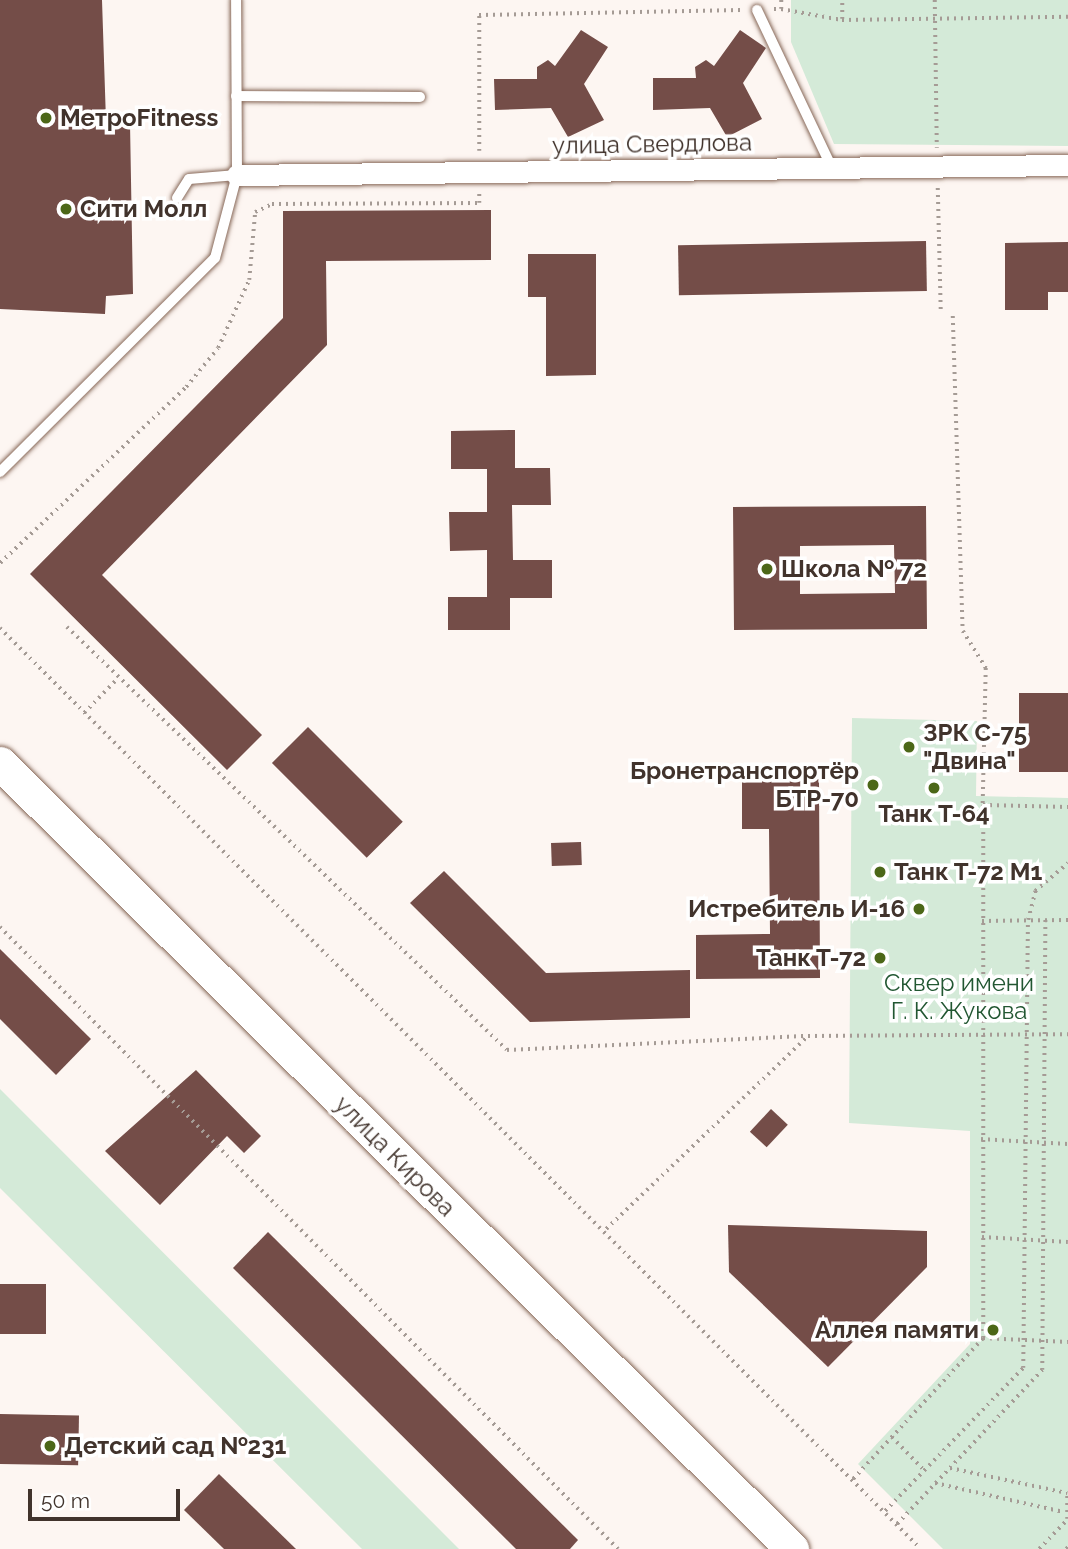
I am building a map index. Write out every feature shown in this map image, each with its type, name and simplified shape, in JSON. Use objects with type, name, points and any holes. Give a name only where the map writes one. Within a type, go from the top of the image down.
[{"type":"main road","name":"улица Кирова","points":[[0,763],[792,1549]]},
{"type":"street","name":"улица Свердлова","points":[[237,175],[1068,166]]},
{"type":"lane","points":[[0,472],[215,258],[237,175],[236,0]]},
{"type":"lane","points":[[757,10],[832,168]]},
{"type":"lane","points":[[236,96],[420,97]]},
{"type":"lane","points":[[177,198],[189,179],[237,175]]},
{"type":"path","points":[[781,0],[781,9]]},
{"type":"path","points":[[842,0],[842,20]]},
{"type":"path","points":[[0,563],[218,348],[249,280],[255,212],[272,204],[479,203],[479,15],[781,9],[842,20],[1068,17]]},
{"type":"path","points":[[853,1479],[983,1338],[980,1034],[986,668],[963,631],[953,316]]},
{"type":"path","points":[[67,627],[507,1050],[808,1036],[1068,1034]]},
{"type":"path","points":[[0,628],[606,1229],[921,1549]]},
{"type":"path","points":[[84,713],[118,678]]},
{"type":"path","points":[[983,805],[1068,807]]},
{"type":"path","points":[[884,1511],[1019,1374],[1024,1340],[1028,920],[1035,891],[1068,863]]},
{"type":"path","points":[[897,1524],[1034,1384],[1042,1370],[1045,920]]},
{"type":"path","points":[[982,921],[1068,920]]},
{"type":"path","points":[[0,927],[618,1549]]},
{"type":"path","points":[[606,1229],[808,1036]]},
{"type":"path","points":[[981,1139],[1068,1144]]},
{"type":"path","points":[[982,1237],[1068,1242]]},
{"type":"path","points":[[983,1338],[1068,1342]]},
{"type":"path","points":[[892,1437],[925,1471]]},
{"type":"path","points":[[950,1468],[1068,1492],[1064,1512],[1068,1520],[1039,1549]]},
{"type":"path","points":[[935,1483],[1064,1512]]},
{"type":"green space","points":[[791,0],[1068,0],[1068,146],[834,144],[791,42]]},
{"type":"green space","name":"Сквер имени Г. К. Жукова","points":[[852,718],[977,721],[976,796],[1068,798],[1068,1549],[943,1549],[858,1464],[970,1344],[970,1131],[849,1123]]},
{"type":"green space","points":[[0,1089],[459,1549],[362,1549],[0,1188]]},
{"type":"building","name":"Сити Молл","points":[[0,0],[102,0],[106,121],[130,123],[133,294],[106,296],[105,314],[0,309]]},
{"type":"building","points":[[581,30],[608,47],[584,84],[604,120],[568,137],[551,108],[495,110],[494,79],[537,79],[537,67],[548,60],[555,66]]},
{"type":"building","points":[[740,30],[766,48],[743,83],[762,119],[727,137],[710,108],[653,110],[653,78],[696,78],[695,67],[706,60],[714,66]]},
{"type":"building","points":[[491,210],[491,260],[326,261],[327,345],[102,575],[262,735],[227,770],[30,574],[283,318],[283,211]]},
{"type":"building","points":[[926,241],[927,291],[679,295],[678,245]]},
{"type":"building","points":[[1068,242],[1068,292],[1048,292],[1048,310],[1005,310],[1005,243]]},
{"type":"building","points":[[528,254],[596,254],[596,375],[546,376],[546,297],[528,297]]},
{"type":"building","points":[[515,430],[515,468],[550,468],[551,505],[512,505],[513,560],[552,560],[552,598],[510,598],[510,630],[448,630],[448,597],[487,597],[487,550],[450,551],[449,512],[487,512],[487,469],[451,469],[451,431]]},
{"type":"building","name":"Школа № 72","points":[[926,506],[927,629],[734,630],[733,507]],"holes":[[[894,545],[895,593],[800,594],[800,546]]]},
{"type":"building","points":[[1019,693],[1068,693],[1068,772],[1019,772]]},
{"type":"building","points":[[308,727],[403,822],[367,858],[272,763]]},
{"type":"building","points":[[742,779],[819,779],[820,978],[696,979],[696,935],[770,934],[769,829],[742,829]]},
{"type":"building","points":[[581,842],[582,865],[552,866],[551,843]]},
{"type":"building","points":[[444,871],[546,973],[690,970],[690,1018],[530,1022],[410,903]]},
{"type":"building","points":[[0,949],[91,1039],[56,1075],[0,1019]]},
{"type":"building","points":[[196,1070],[261,1136],[244,1153],[227,1136],[160,1205],[105,1151]]},
{"type":"building","points":[[771,1109],[788,1125],[767,1147],[750,1132]]},
{"type":"building","points":[[728,1225],[927,1231],[927,1267],[828,1367],[729,1272]]},
{"type":"building","points":[[268,1232],[578,1540],[570,1549],[516,1549],[233,1268]]},
{"type":"building","points":[[0,1284],[46,1284],[46,1334],[0,1334]]},
{"type":"building","name":"Детский сад №231","points":[[0,1414],[79,1415],[78,1465],[0,1464]]},
{"type":"building","points":[[219,1474],[296,1549],[224,1549],[184,1510]]},
{"type":"place","name":"МетроFitness","points":[[46,118]]},
{"type":"place","name":"Сити Молл","points":[[66,209]]},
{"type":"place","name":"Школа № 72","points":[[767,569]]},
{"type":"place","name":"ЗРК С-75 \"Двина\"","points":[[909,747]]},
{"type":"place","name":"Бронетранспортёр БТР-70","points":[[873,785]]},
{"type":"place","name":"Танк Т-64","points":[[934,788]]},
{"type":"place","name":"Танк Т-72 М1","points":[[880,872]]},
{"type":"place","name":"Истребитель И-16","points":[[919,909]]},
{"type":"place","name":"Танк Т-72","points":[[880,958]]},
{"type":"place","name":"Аллея памяти","points":[[993,1330]]},
{"type":"place","name":"Детский сад №231","points":[[50,1446]]}]
